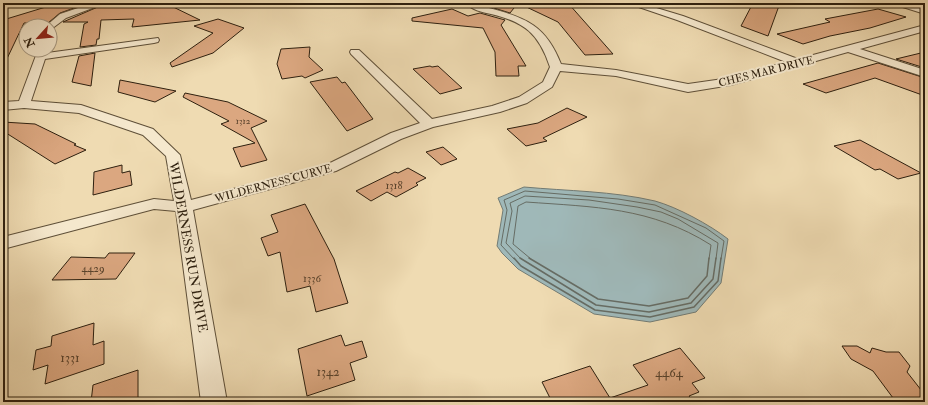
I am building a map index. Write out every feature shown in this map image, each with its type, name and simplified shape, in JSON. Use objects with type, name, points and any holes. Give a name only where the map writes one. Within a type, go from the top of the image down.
[{"type":"street","points":[[58,21],[64,16],[102,3]]},
{"type":"street","points":[[470,3],[486,10],[526,21],[534,28],[552,53],[556,67]]},
{"type":"street","points":[[631,3],[680,18],[798,63]]},
{"type":"street","points":[[894,3],[925,11]]},
{"type":"street","name":"CHES MAR DRIVE","points":[[556,67],[616,73],[688,88],[731,81],[925,28]]},
{"type":"street","points":[[58,51],[154,40]]},
{"type":"street","points":[[850,49],[925,74]]},
{"type":"street","points":[[355,52],[429,124]]},
{"type":"street","points":[[24,104],[39,58]]},
{"type":"street","name":"WILDERNESS CURVE","points":[[184,207],[331,168],[396,136],[429,124],[495,109],[524,100],[548,84],[556,67]]},
{"type":"street","name":"WILDERNESS RUN DRIVE","points":[[3,106],[24,104],[81,109],[148,132],[173,155],[184,207],[214,402]]},
{"type":"street","points":[[3,243],[154,204],[184,207]]},
{"type":"water","points":[[524,187],[623,195],[655,201],[683,212],[703,222],[728,239],[721,283],[696,312],[650,322],[594,314],[518,269],[497,246],[503,210],[498,198]]},
{"type":"building","points":[[59,3],[88,3],[60,13],[54,18],[18,18],[18,36],[3,67],[3,20]]},
{"type":"building","points":[[107,3],[165,3],[200,20],[132,27],[134,19],[101,20],[99,39],[97,39],[96,45],[80,47],[84,24],[88,22],[63,22]]},
{"type":"building","points":[[509,3],[518,3],[510,13],[494,8]]},
{"type":"building","points":[[518,3],[568,3],[613,54],[585,55],[558,22]]},
{"type":"building","points":[[753,3],[780,3],[768,36],[741,26]]},
{"type":"building","points":[[452,9],[468,16],[480,13],[505,20],[501,25],[526,66],[518,66],[519,76],[496,76],[495,52],[483,28],[412,21],[412,18]]},
{"type":"building","points":[[878,9],[906,17],[870,28],[830,36],[803,44],[777,34],[830,22],[825,19]]},
{"type":"building","points":[[218,19],[244,28],[213,53],[172,67],[170,63],[213,33],[194,26]]},
{"type":"building","points":[[310,47],[309,57],[323,70],[305,78],[302,76],[282,79],[277,64],[281,49]]},
{"type":"building","points":[[925,52],[925,68],[896,59]]},
{"type":"building","points":[[95,53],[91,86],[72,82],[79,56]]},
{"type":"building","points":[[878,63],[925,78],[925,96],[875,78],[826,93],[803,84]]},
{"type":"building","points":[[438,66],[462,88],[440,94],[413,69]]},
{"type":"building","points":[[337,77],[342,83],[345,82],[373,119],[347,131],[310,82]]},
{"type":"building","points":[[120,80],[176,91],[155,102],[118,92]]},
{"type":"building","points":[[185,93],[228,102],[267,121],[251,128],[267,160],[241,167],[233,148],[255,143],[221,124],[229,121],[183,97]]},
{"type":"building","points":[[567,108],[587,117],[543,138],[547,141],[526,146],[507,129],[538,123]]},
{"type":"building","points":[[3,122],[35,124],[86,150],[55,164],[3,131]]},
{"type":"building","points":[[860,140],[921,173],[898,179],[880,169],[875,170],[834,146]]},
{"type":"building","points":[[443,147],[457,159],[441,165],[426,152]]},
{"type":"building","points":[[122,165],[122,173],[130,171],[132,185],[93,195],[94,172]]},
{"type":"building","points":[[408,168],[426,178],[416,183],[418,185],[396,197],[387,192],[371,201],[356,191],[395,172],[398,173]]},
{"type":"building","points":[[305,204],[334,259],[348,303],[316,312],[310,286],[287,292],[280,252],[268,256],[261,238],[278,232],[271,215]]},
{"type":"building","points":[[109,253],[135,253],[116,279],[52,280],[71,257],[105,258]]},
{"type":"building","points":[[94,323],[93,345],[104,341],[104,364],[45,384],[48,365],[33,370],[36,350],[51,346],[52,336]]},
{"type":"building","points":[[341,335],[345,346],[362,341],[367,357],[350,363],[355,380],[307,396],[298,349]]},
{"type":"building","points":[[842,346],[857,346],[870,353],[872,348],[886,352],[899,352],[910,366],[907,372],[925,395],[925,402],[896,402],[873,371],[851,359]]},
{"type":"building","points":[[680,348],[705,378],[692,383],[699,392],[689,396],[694,402],[552,402],[542,382],[590,366],[610,398],[648,385],[633,365]]},
{"type":"building","points":[[138,370],[138,402],[91,402],[93,385]]}]
